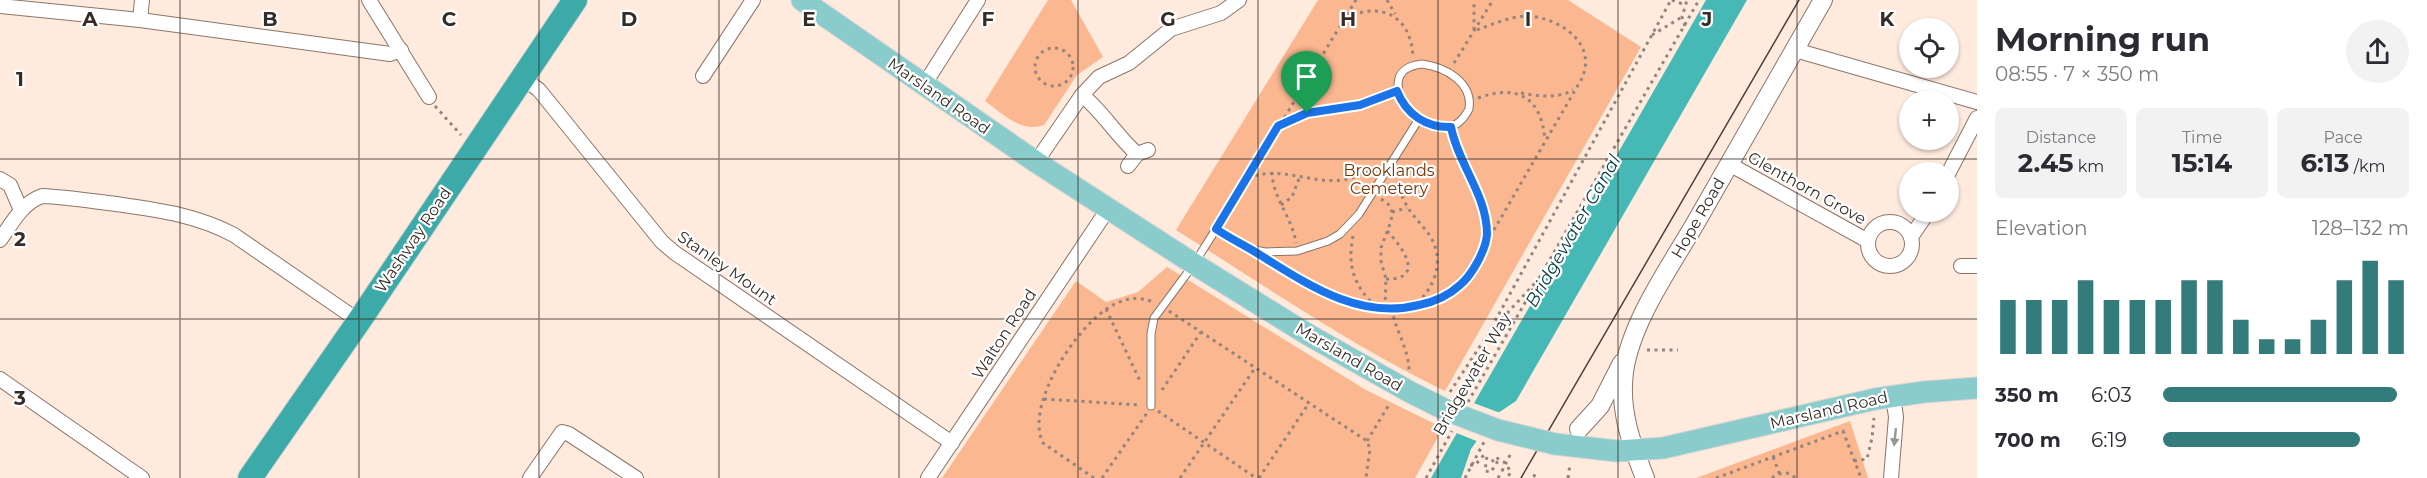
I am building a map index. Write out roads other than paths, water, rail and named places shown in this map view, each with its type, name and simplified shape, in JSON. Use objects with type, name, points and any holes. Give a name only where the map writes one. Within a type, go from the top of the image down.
[{"type":"highway","name":"Washway Road","points":[[250,478],[359,321],[575,0]]},
{"type":"main road","name":"Marsland Road","points":[[810,2],[1035,162],[1307,334],[1453,413],[1520,437],[1555,444],[1634,451],[1691,443],[1884,397],[1977,388]]},
{"type":"main road","points":[[1555,444],[1579,429]]},
{"type":"street","points":[[140,21],[141,0]]},
{"type":"street","points":[[369,0],[429,97]]},
{"type":"street","points":[[703,76],[753,0]]},
{"type":"street","points":[[924,85],[978,0]]},
{"type":"street","points":[[1035,162],[1082,95],[1099,77],[1129,63],[1171,28],[1221,13],[1239,0]]},
{"type":"street","name":"Hope Road","points":[[1645,478],[1626,425],[1624,374],[1628,352],[1640,321],[1823,0]]},
{"type":"street","points":[[0,6],[140,21],[390,54],[401,50]]},
{"type":"street","points":[[1795,50],[1977,102]]},
{"type":"street","name":"Stanley Mount","points":[[523,78],[539,90],[669,248],[952,443]]},
{"type":"street","points":[[1082,95],[1096,106],[1117,135],[1142,152],[1128,166]]},
{"type":"street","points":[[1954,162],[1977,118]]},
{"type":"street","name":"Glenthorn Grove","points":[[1729,165],[1868,241]]},
{"type":"street","points":[[0,179],[10,185],[21,210]]},
{"type":"street","points":[[0,240],[21,210],[32,200],[42,196],[162,210],[190,216],[216,225],[234,235],[359,321]]},
{"type":"street","name":"Walton Road","points":[[928,478],[1108,209]]},
{"type":"street","name":"Glenthorn Grove","points":[[1888,222],[1902,225],[1911,237],[1913,244],[1908,258],[1903,263],[1889,267],[1875,261],[1871,255],[1868,241],[1875,228],[1888,222]]},
{"type":"street","name":"Glenthorn Grove","points":[[1911,237],[1921,222]]},
{"type":"street","points":[[1961,266],[1977,266]]},
{"type":"street","points":[[1579,429],[1600,406],[1628,352]]},
{"type":"street","points":[[0,379],[142,478]]},
{"type":"street","points":[[1884,397],[1896,417],[1891,478]]},
{"type":"street","points":[[530,478],[562,432],[569,434],[636,478]]},
{"type":"lane","points":[[1413,65],[1431,65],[1448,72],[1462,84],[1470,101],[1465,117],[1451,127],[1435,126],[1419,119],[1405,106],[1397,91],[1401,76],[1413,65]]},
{"type":"lane","points":[[1151,406],[1151,334],[1154,318],[1194,264],[1216,229],[1250,249],[1265,252],[1297,251],[1328,242],[1340,234],[1359,214],[1419,119]]},
{"type":"water","points":[[1706,0],[1747,0],[1516,401],[1495,415],[1471,449],[1461,478],[1431,478]]},
{"type":"tram line","points":[[1521,478],[1799,0]]},
{"type":"park label","name":"Brooklands Cemetery","points":[[1389,179]]},
{"type":"water label","name":"Bridgewater Canal","points":[[1573,231]]}]
